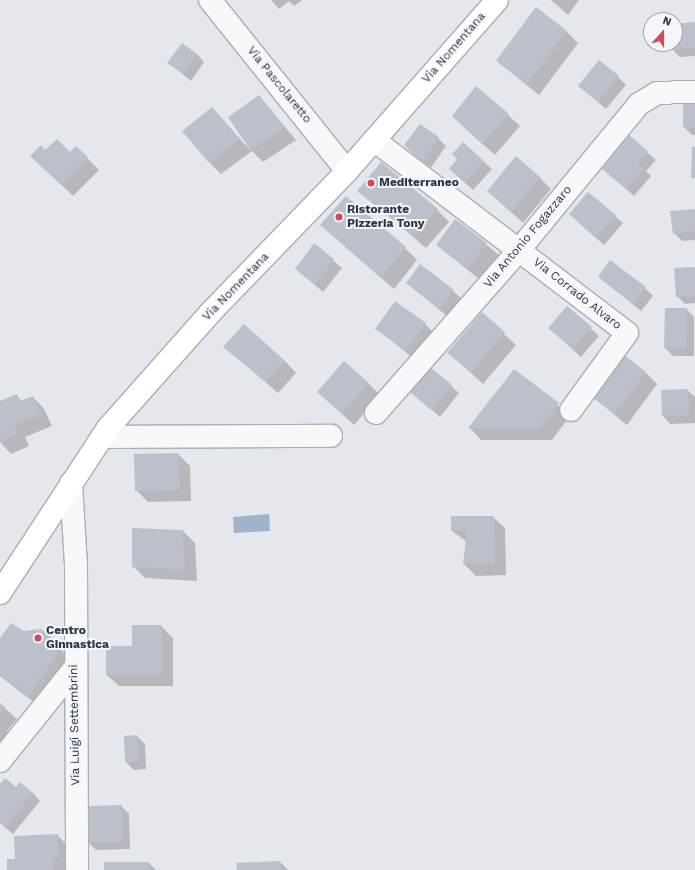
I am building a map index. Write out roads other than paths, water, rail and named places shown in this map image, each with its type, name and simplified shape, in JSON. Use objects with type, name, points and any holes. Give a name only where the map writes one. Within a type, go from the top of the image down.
[{"type":"main road","name":"Via Nomentana","points":[[0,593],[102,437],[211,312],[347,171],[497,0]]},
{"type":"street","name":"Via Pascolaretto","points":[[210,0],[347,171]]},
{"type":"street","name":"Via Antonio Fogazzaro","points":[[376,413],[519,250],[639,104],[657,93],[695,92]]},
{"type":"street","name":"Via Corrado Alvaro","points":[[374,140],[627,333],[571,410]]},
{"type":"street","points":[[102,437],[331,436]]},
{"type":"street","name":"Via Luigi Settembrini","points":[[71,483],[76,565],[74,669],[77,870]]},
{"type":"street","points":[[0,761],[74,669]]},
{"type":"water","points":[[269,514],[270,531],[234,533],[233,517]]},
{"type":"place","name":"Mediterraneo","points":[[371,183]]},
{"type":"place","name":"Ristorante Pizzeria Tony","points":[[339,217]]},
{"type":"place","name":"Centro Ginnastica","points":[[38,638]]}]
